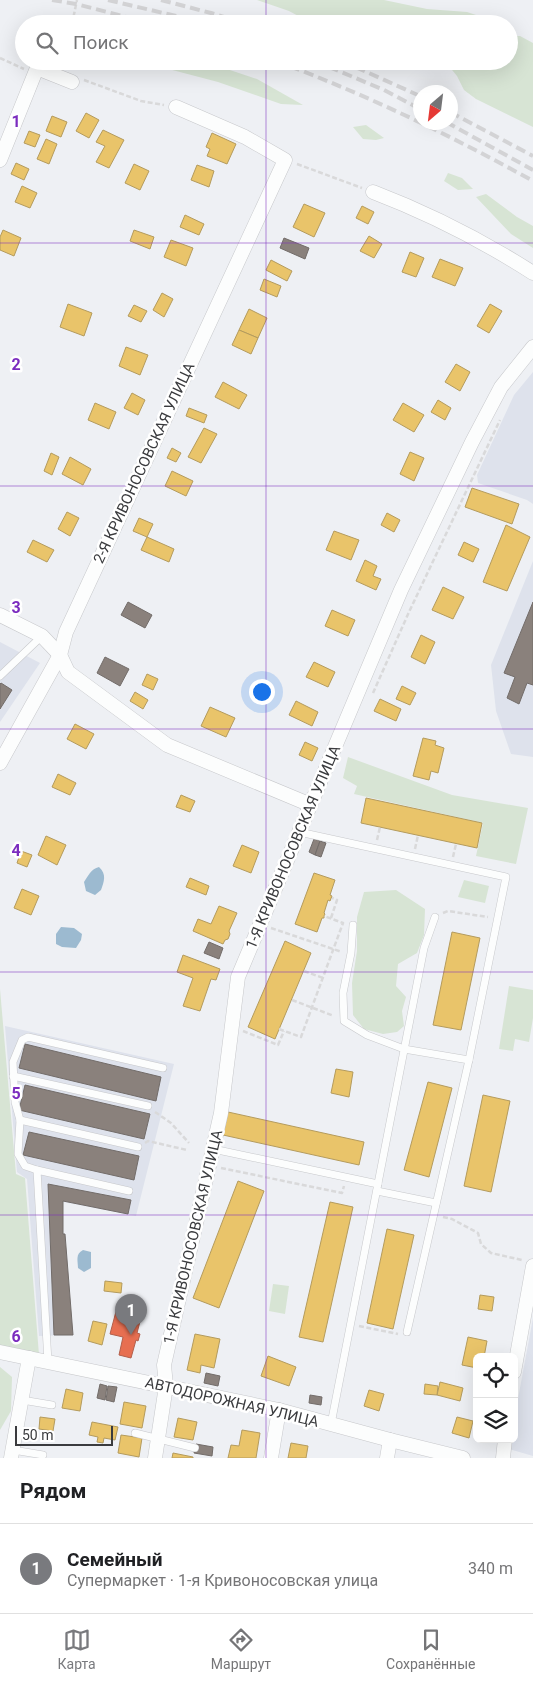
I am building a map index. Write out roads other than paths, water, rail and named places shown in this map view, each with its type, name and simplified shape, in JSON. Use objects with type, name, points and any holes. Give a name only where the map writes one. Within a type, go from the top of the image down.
[{"type":"street","points":[[0,160],[36,70]]},
{"type":"street","points":[[42,70],[72,82]]},
{"type":"street","name":"2-Я КРИВОНОСОВСКАЯ УЛИЦА","points":[[0,763],[60,654],[66,632],[285,160],[245,136],[176,107]]},
{"type":"street","points":[[372,192],[401,203],[501,253],[533,273]]},
{"type":"street","name":"1-Я КРИВОНОСОВСКАЯ УЛИЦА","points":[[155,1458],[166,1386],[164,1365],[221,1113],[238,977],[401,590],[501,387],[533,347]]},
{"type":"street","points":[[0,615],[42,636],[60,654],[68,672],[167,745],[311,805]]},
{"type":"street","points":[[517,1353],[529,1263]]},
{"type":"street","name":"АВТОДОРОЖНАЯ УЛИЦА","points":[[0,1352],[279,1410],[443,1456],[463,1458]]},
{"type":"street","points":[[12,1454],[29,1358]]},
{"type":"street","points":[[271,1458],[279,1410]]},
{"type":"street","points":[[387,1458],[390,1440]]},
{"type":"street","points":[[503,1458],[505,1443]]},
{"type":"lane","points":[[0,676],[42,636]]},
{"type":"lane","points":[[299,832],[506,877],[469,1060],[407,1332]]},
{"type":"lane","points":[[331,1424],[424,948],[435,917]]},
{"type":"lane","points":[[353,925],[352,953],[344,993],[344,1021],[367,1036],[404,1048],[469,1060]]},
{"type":"lane","points":[[129,1191],[25,1166],[18,1154],[20,1120],[15,1102],[13,1062],[22,1040],[28,1037],[163,1068]]},
{"type":"lane","points":[[13,1076],[148,1106]]},
{"type":"lane","points":[[20,1120],[138,1146]]},
{"type":"lane","points":[[212,1149],[346,1177],[377,1188],[436,1203]]},
{"type":"lane","points":[[37,1170],[48,1362]]},
{"type":"lane","points":[[22,1400],[52,1406]]},
{"type":"lane","points":[[135,1433],[195,1448]]},
{"type":"lane","points":[[12,1454],[43,1455]]},
{"type":"water","points":[[99,867],[103,872],[104,881],[101,890],[95,895],[86,891],[84,882],[92,871]]},
{"type":"water","points":[[61,927],[74,928],[82,934],[76,948],[62,947],[56,944],[56,934]]},
{"type":"water","points":[[83,1250],[91,1252],[91,1268],[84,1272],[78,1268],[77,1260]]},
{"type":"railway","points":[[52,0],[119,15]]},
{"type":"railway","points":[[108,0],[172,15]]},
{"type":"railway","points":[[161,0],[217,15]]},
{"type":"railway","points":[[299,70],[407,116],[533,181]]},
{"type":"railway","points":[[336,70],[384,90],[413,105]]},
{"type":"railway","points":[[362,70],[413,93]]},
{"type":"railway","points":[[458,116],[533,156]]},
{"type":"railway","points":[[458,129],[533,170]]},
{"type":"place","name":"Семейный","points":[[131,1335]]}]
